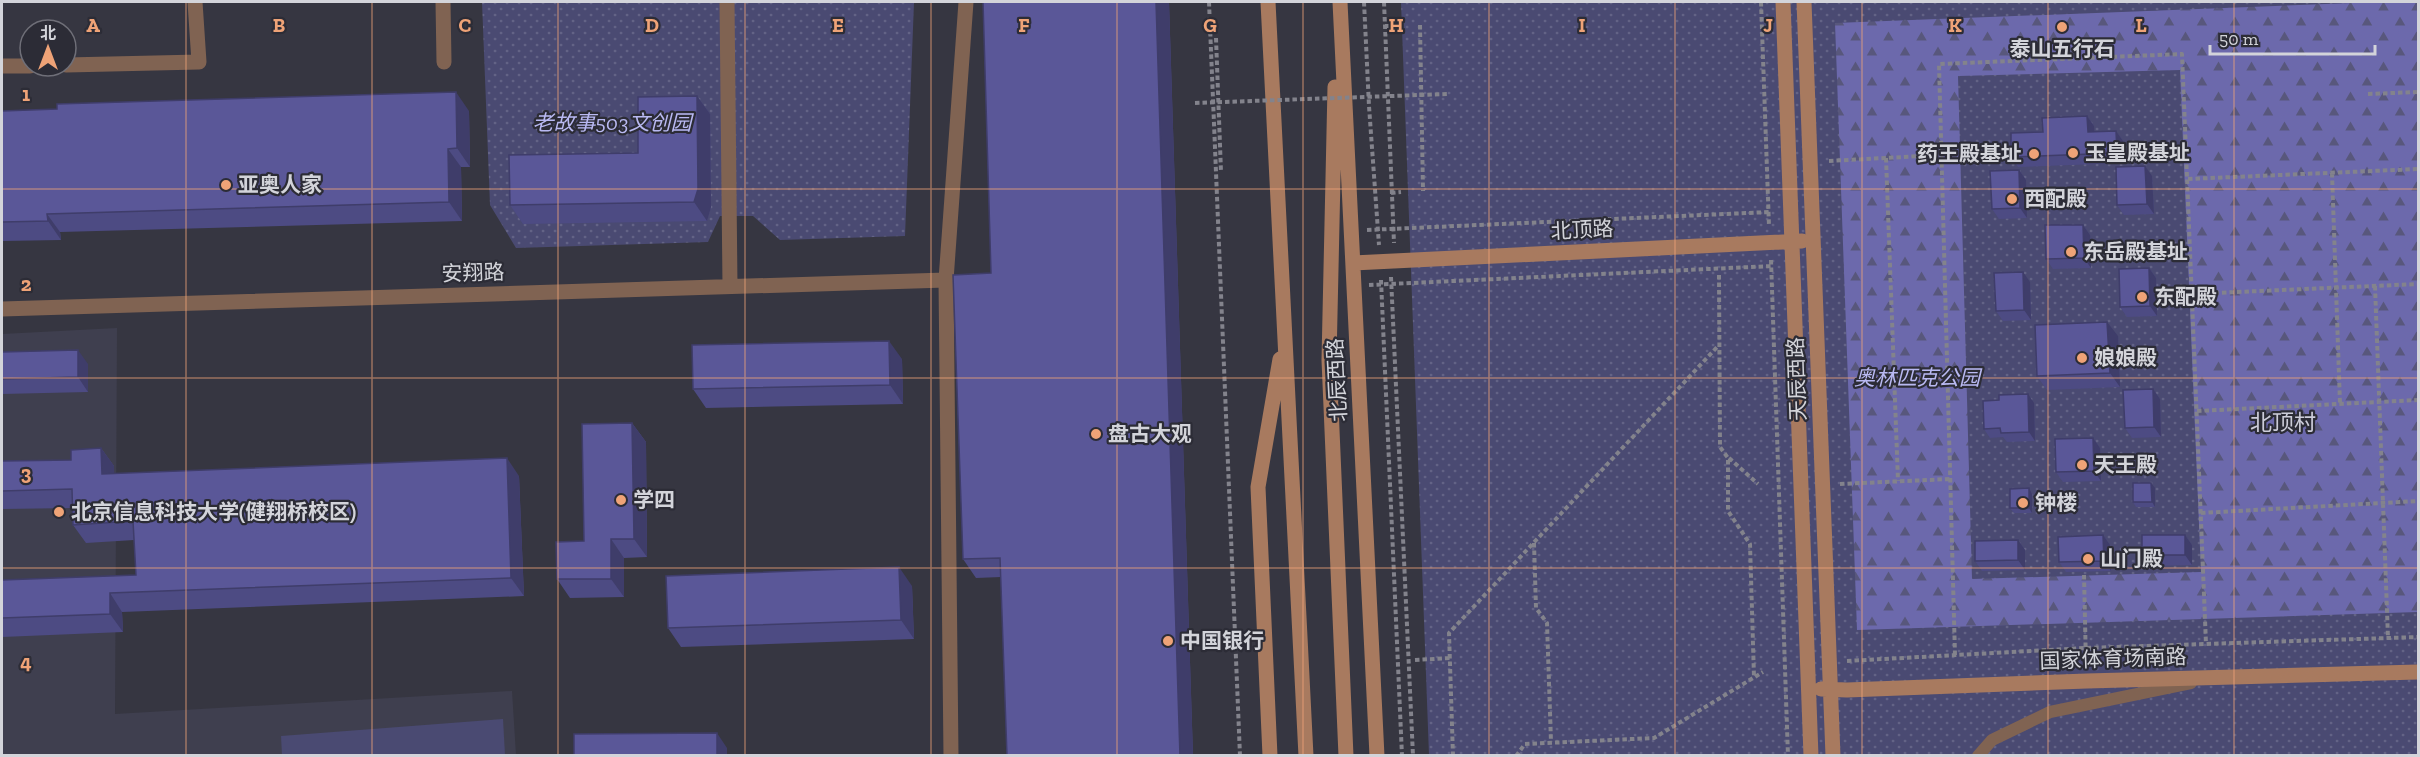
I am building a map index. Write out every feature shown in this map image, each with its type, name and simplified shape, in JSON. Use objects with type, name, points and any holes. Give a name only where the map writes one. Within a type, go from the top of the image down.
[{"type":"street","points":[[78,65],[199,62],[195,2]]},
{"type":"street","points":[[443,2],[444,62]]},
{"type":"street","points":[[727,2],[730,286]]},
{"type":"street","points":[[951,756],[946,280],[966,2]]},
{"type":"street","points":[[1268,2],[1306,756]]},
{"type":"street","name":"北辰西路","points":[[1338,2],[1377,756]]},
{"type":"street","name":"北辰西路","points":[[1338,2],[1329,360],[1346,756]]},
{"type":"street","name":"天辰西路","points":[[1783,2],[1811,756]]},
{"type":"street","name":"天辰西路","points":[[1804,2],[1833,756]]},
{"type":"street","points":[[2,66],[18,66]]},
{"type":"street","name":"北顶路","points":[[1353,262],[1813,240]]},
{"type":"street","name":"安翔路","points":[[2,309],[946,280]]},
{"type":"street","points":[[1270,756],[1258,487],[1285,330]]},
{"type":"street","name":"国家体育场南路","points":[[1809,690],[2418,672]]},
{"type":"lane","points":[[1978,756],[1992,740],[2050,712],[2222,677]]},
{"type":"path","points":[[1209,2],[1240,756]]},
{"type":"path","points":[[1364,2],[1379,252]]},
{"type":"path","points":[[1384,2],[1392,210]]},
{"type":"path","points":[[1384,2],[1394,260],[1390,283],[1413,756]]},
{"type":"path","points":[[1761,2],[1788,756]]},
{"type":"path","points":[[1420,25],[1423,190]]},
{"type":"path","points":[[1385,26],[1394,26]]},
{"type":"path","points":[[1216,38],[1221,172]]},
{"type":"path","points":[[1955,655],[1939,64],[2182,54],[2206,644]]},
{"type":"path","points":[[2368,94],[2418,92]]},
{"type":"path","points":[[1195,103],[1448,94]]},
{"type":"path","points":[[1829,161],[1941,155]]},
{"type":"path","points":[[1886,158],[1898,482]]},
{"type":"path","points":[[2188,179],[2418,169]]},
{"type":"path","points":[[2332,173],[2340,404]]},
{"type":"path","points":[[1391,194],[1401,192]]},
{"type":"path","points":[[1351,231],[1791,210]]},
{"type":"path","points":[[1354,286],[1793,266]]},
{"type":"path","points":[[1381,273],[1402,756]]},
{"type":"path","points":[[1719,275],[1720,447],[1728,458],[1758,484]]},
{"type":"path","points":[[2192,294],[2418,284]]},
{"type":"path","points":[[2374,286],[2388,638]]},
{"type":"path","points":[[1454,756],[1449,633],[1720,344]]},
{"type":"path","points":[[2197,411],[2418,400]]},
{"type":"path","points":[[1728,458],[1728,511],[1750,544],[1754,677]]},
{"type":"path","points":[[1840,484],[1950,479]]},
{"type":"path","points":[[2201,513],[2418,501]]},
{"type":"path","points":[[1534,542],[1536,608],[1547,622],[1551,742]]},
{"type":"path","points":[[2084,575],[2087,681]]},
{"type":"path","points":[[1828,658],[1846,661],[2085,648],[2418,637]]},
{"type":"path","points":[[1415,660],[1450,658]]},
{"type":"path","points":[[1785,660],[1808,659]]},
{"type":"path","points":[[1516,756],[1525,744],[1654,738],[1763,672]]},
{"type":"shaded area","name":"北京信息科技大学(健翔桥校区)","points":[[117,328],[115,714],[512,691],[516,755],[2,755],[2,334]]},
{"type":"green space","name":"老故事503文创园","points":[[482,2],[914,2],[905,236],[780,240],[753,216],[720,216],[708,242],[516,248],[490,205]]},
{"type":"green space","name":"奥林匹克公园","points":[[1401,2],[2418,2],[2418,755],[1429,755]]},
{"type":"green space","points":[[2418,2],[2418,612],[1857,630],[1835,23]],"holes":[[[2180,70],[2201,572],[1972,579],[1958,76]]]},
{"type":"green space","points":[[503,719],[505,755],[282,755],[281,736]]},
{"type":"building","name":"盘古大观","points":[[983,2],[1156,2],[1180,756],[1007,756],[1000,558],[963,559],[953,275],[991,273]]},
{"type":"building","name":"亚奥人家","points":[[456,92],[457,148],[448,149],[449,202],[47,214],[48,221],[2,222],[2,111],[57,109],[57,104]]},
{"type":"building","points":[[697,96],[698,189],[694,202],[510,205],[509,155],[638,153],[638,97]]},
{"type":"building","points":[[2087,116],[2088,132],[2116,131],[2117,153],[2011,157],[2011,133],[2043,132],[2042,118]]},
{"type":"building","points":[[2145,166],[2147,204],[2117,205],[2116,167]]},
{"type":"building","points":[[2019,170],[2020,208],[1992,209],[1990,171]]},
{"type":"building","points":[[2045,225],[2083,225],[2084,258],[2046,259]]},
{"type":"building","points":[[2149,268],[2150,306],[2120,307],[2119,269]]},
{"type":"building","points":[[2023,272],[2024,310],[1996,311],[1994,273]]},
{"type":"building","name":"娘娘殿","points":[[2107,322],[2110,373],[2037,376],[2035,325]]},
{"type":"building","points":[[889,341],[890,385],[693,389],[692,345]]},
{"type":"building","points":[[78,350],[78,377],[2,379],[2,352]]},
{"type":"building","points":[[2153,389],[2154,427],[2125,428],[2123,390]]},
{"type":"building","points":[[2028,394],[2029,432],[2001,433],[2000,428],[1984,429],[1983,401],[1999,400],[1999,395]]},
{"type":"building","points":[[632,423],[634,539],[611,539],[611,579],[557,579],[556,542],[584,541],[582,424]]},
{"type":"building","points":[[2093,438],[2094,471],[2056,472],[2055,439]]},
{"type":"building","points":[[101,448],[102,474],[507,458],[511,578],[110,593],[110,614],[2,618],[2,580],[136,575],[133,521],[73,525],[72,489],[2,491],[2,461],[71,460],[71,450]]},
{"type":"building","name":"钟楼","points":[[2133,483],[2151,483],[2152,502],[2133,502]]},
{"type":"building","points":[[2029,488],[2029,508],[2010,508],[2010,489]]},
{"type":"building","points":[[2103,535],[2104,561],[2059,562],[2058,537]]},
{"type":"building","points":[[2142,535],[2185,535],[2185,555],[2142,555]]},
{"type":"building","points":[[2018,540],[2018,560],[1975,561],[1975,541]]},
{"type":"building","points":[[899,567],[901,620],[668,628],[666,576]]},
{"type":"building","points":[[717,733],[717,756],[574,756],[574,734]]},
{"type":"place","name":"泰山五行石","points":[[2062,27]]},
{"type":"place","name":"玉皇殿基址","points":[[2073,153]]},
{"type":"place","name":"药王殿基址","points":[[2034,154]]},
{"type":"place","name":"亚奥人家","points":[[226,185]]},
{"type":"place","name":"西配殿","points":[[2012,199]]},
{"type":"place","name":"东岳殿基址","points":[[2071,252]]},
{"type":"place","name":"东配殿","points":[[2142,297]]},
{"type":"place","name":"娘娘殿","points":[[2082,358]]},
{"type":"place","name":"盘古大观","points":[[1096,434]]},
{"type":"place","name":"天王殿","points":[[2082,465]]},
{"type":"place","name":"学四","points":[[621,500]]},
{"type":"place","name":"钟楼","points":[[2023,503]]},
{"type":"place","name":"北京信息科技大学(健翔桥校区)","points":[[59,512]]},
{"type":"place","name":"山门殿","points":[[2088,559]]},
{"type":"place","name":"中国银行","points":[[1168,641]]},
{"type":"district","name":"北顶村","points":[[2283,422]]}]
